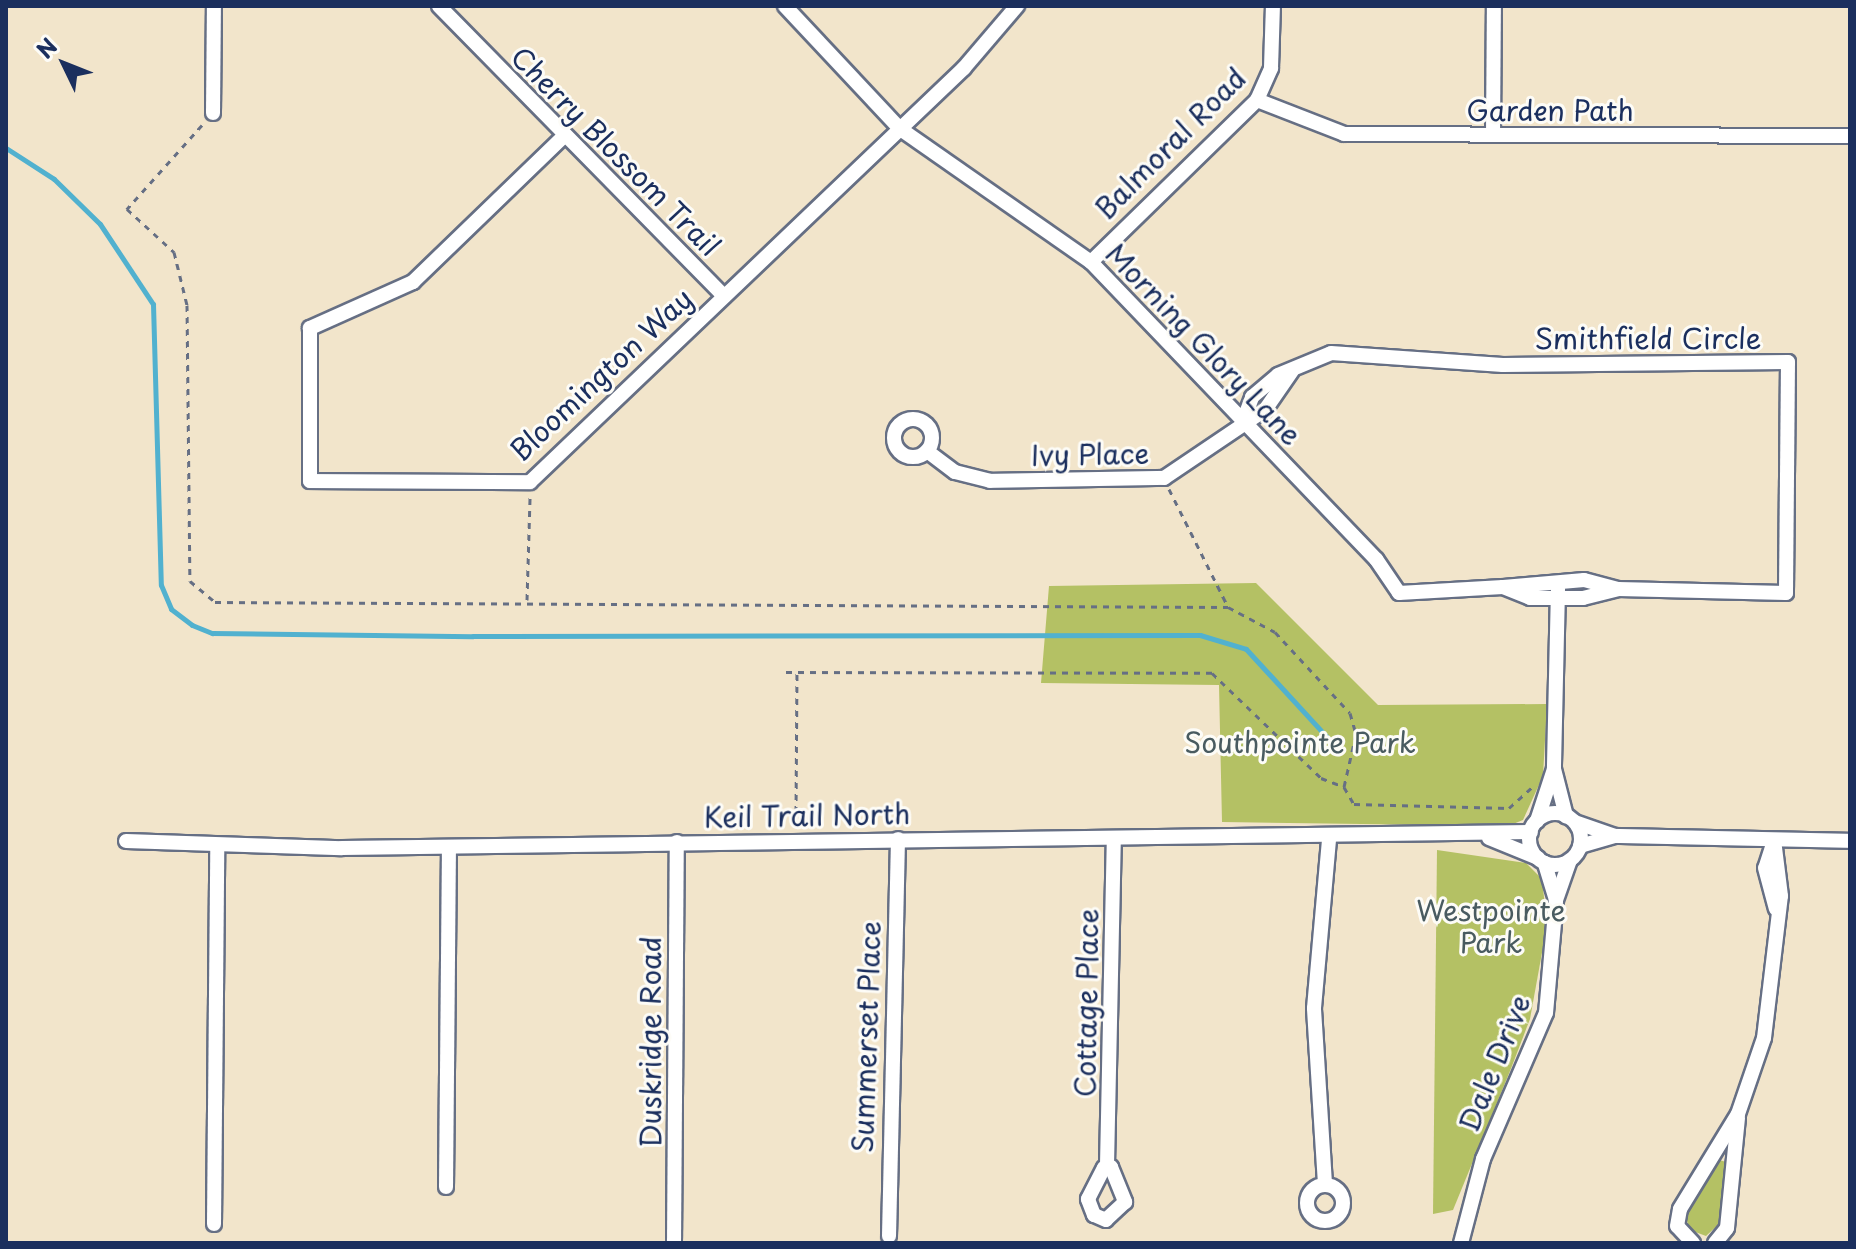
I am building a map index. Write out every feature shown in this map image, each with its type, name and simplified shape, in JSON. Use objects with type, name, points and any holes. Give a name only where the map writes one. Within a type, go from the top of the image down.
[{"type":"street","points":[[213,113],[214,6]]},
{"type":"street","name":"Cherry Blossom Trail","points":[[439,6],[563,137],[724,296]]},
{"type":"street","name":"Morning Glory Lane","points":[[785,6],[899,128],[1091,262],[1376,559],[1399,593],[1503,587],[1558,599],[1618,589]]},
{"type":"street","name":"Bloomington Way","points":[[563,137],[413,282],[310,328],[310,481],[530,482],[899,128],[1017,6]]},
{"type":"street","name":"Balmoral Road","points":[[1091,262],[1257,100],[1271,68],[1273,6]]},
{"type":"street","points":[[1493,135],[1494,6]]},
{"type":"street","name":"Garden Path","points":[[1257,100],[1344,134],[1850,136]]},
{"type":"street","name":"Smithfield Circle","points":[[1243,421],[1252,397],[1292,371],[1331,353],[1503,365],[1788,362],[1786,593],[1618,589],[1558,580],[1503,587]]},
{"type":"street","name":"Ivy Place","points":[[927,451],[955,472],[990,481],[1164,478],[1243,421]]},
{"type":"street","points":[[1533,827],[1554,769],[1558,580]]},
{"type":"street","points":[[1554,769],[1580,846],[1615,836],[1850,841]]},
{"type":"street","points":[[1571,819],[1615,836]]},
{"type":"street","name":"Keil Trail North","points":[[126,841],[449,847],[898,839],[1489,838],[1571,819]]},
{"type":"street","name":"Dale Drive","points":[[1533,827],[1541,861],[1556,900]]},
{"type":"street","points":[[1489,838],[1541,861],[1570,860]]},
{"type":"street","name":"Summerset Place","points":[[890,1241],[898,839]]},
{"type":"street","name":"Cottage Place","points":[[1107,1165],[1114,840]]},
{"type":"street","points":[[1325,1184],[1314,1008],[1329,840]]},
{"type":"street","points":[[1693,1243],[1681,1235],[1680,1209],[1738,1114],[1764,1038],[1782,869],[1774,840]]},
{"type":"street","name":"Duskridge Road","points":[[674,1243],[677,842]]},
{"type":"street","points":[[214,1224],[217,845]]},
{"type":"street","name":"Dale Drive","points":[[1461,1243],[1483,1159],[1546,1013],[1556,900],[1570,860],[1580,846]]},
{"type":"street","points":[[446,1187],[449,847]]},
{"type":"street","points":[[1715,1243],[1727,1228],[1738,1114]]},
{"type":"path","points":[[213,113],[127,209],[174,252],[187,305],[190,581],[215,602],[527,600],[1228,607],[1275,632],[1350,713],[1356,734],[1344,787]]},
{"type":"path","points":[[1164,478],[1228,607]]},
{"type":"path","points":[[527,600],[530,482]]},
{"type":"path","points":[[786,672],[1212,673],[1321,778],[1344,787],[1361,806],[1501,808],[1538,788]]},
{"type":"path","points":[[796,812],[797,672]]},
{"type":"green space","name":"Southpointe Park","points":[[1256,583],[1378,705],[1547,704],[1543,776],[1523,820],[1508,826],[1222,822],[1219,685],[1041,683],[1049,586]]},
{"type":"green space","name":"Westpointe Park","points":[[1437,850],[1526,863],[1542,879],[1547,925],[1530,1019],[1510,1071],[1453,1210],[1433,1214]]},
{"type":"green space","points":[[1716,1159],[1726,1162],[1720,1223],[1706,1236],[1690,1230],[1685,1215]]},
{"type":"waterway","points":[[6,148],[54,179],[100,224],[153,304],[161,585],[171,609],[192,625],[212,633],[473,636],[1200,635],[1246,649],[1327,737]]}]
